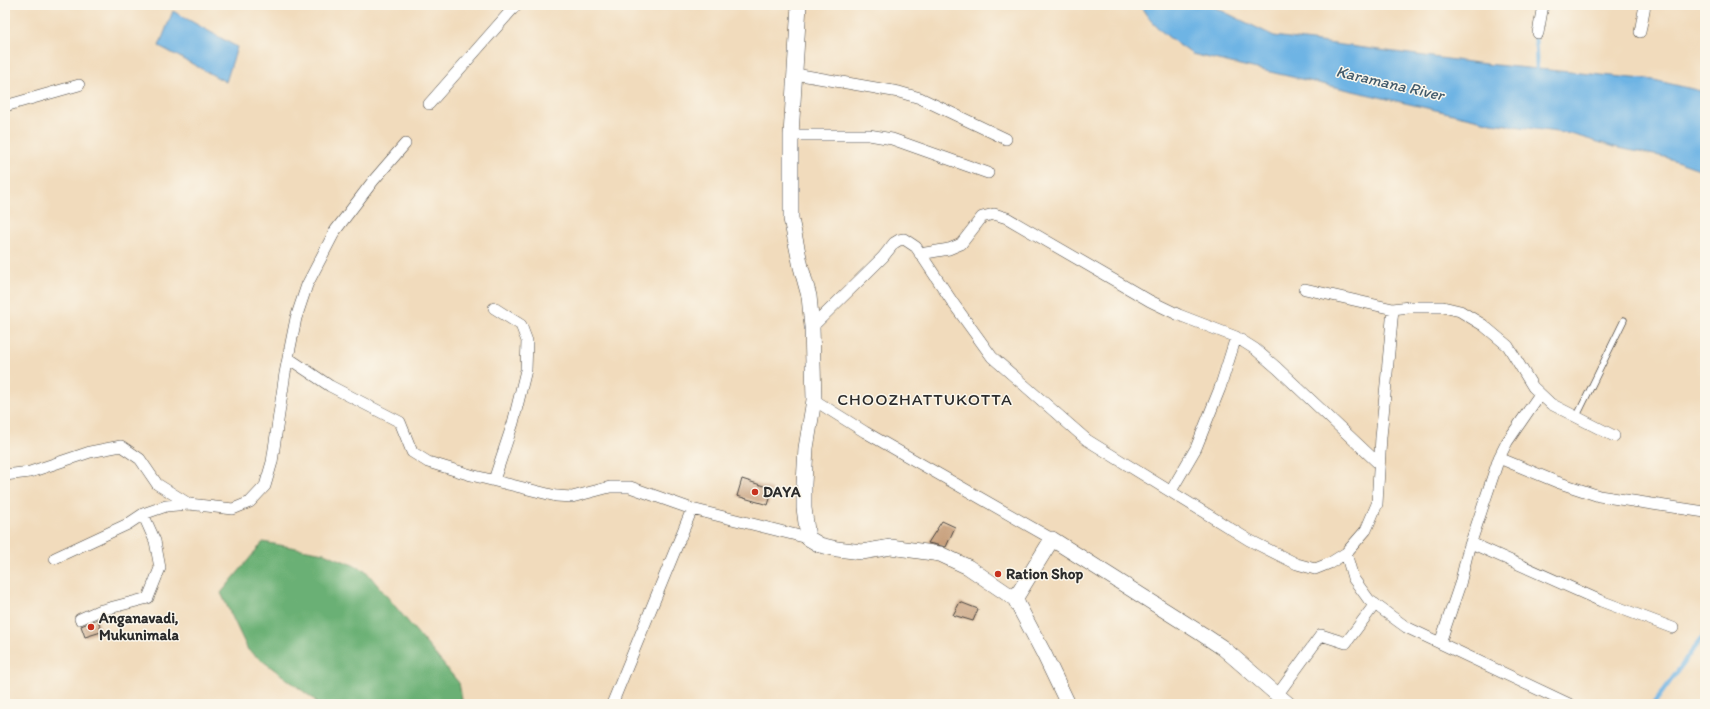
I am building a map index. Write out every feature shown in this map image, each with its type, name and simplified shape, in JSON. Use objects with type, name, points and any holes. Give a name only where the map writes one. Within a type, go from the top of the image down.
[{"type":"main road","points":[[799,5],[791,135],[792,219],[808,296],[812,327],[814,400],[806,448],[804,484],[804,508],[808,538],[820,545],[837,549],[862,552],[891,547],[940,554],[968,567],[1015,599],[1068,704]]},
{"type":"main road","points":[[1015,599],[1052,539],[1223,648],[1283,699]]},
{"type":"street","points":[[429,104],[516,5]]},
{"type":"street","points":[[1538,33],[1543,5]]},
{"type":"street","points":[[1640,32],[1645,5]]},
{"type":"street","points":[[794,74],[899,92],[920,98],[1006,139]]},
{"type":"street","points":[[5,106],[79,85]]},
{"type":"street","points":[[791,135],[869,135],[892,139],[988,173]]},
{"type":"street","points":[[55,558],[128,524],[144,514],[166,506],[189,504],[233,509],[250,502],[265,486],[272,462],[288,358],[296,318],[307,285],[335,231],[373,181],[405,144]]},
{"type":"street","points":[[920,254],[949,249],[961,244],[982,217],[994,214],[1007,218],[1150,301],[1179,315],[1236,337],[1255,349],[1380,464]]},
{"type":"street","points":[[812,327],[899,240],[904,239],[916,247],[953,303],[992,357],[1087,440],[1249,540],[1297,564],[1316,569],[1330,563],[1346,553],[1366,530],[1377,504],[1393,309]]},
{"type":"street","points":[[1305,289],[1393,309],[1409,307],[1443,307],[1460,311],[1477,321],[1508,346],[1533,387],[1551,404],[1614,436]]},
{"type":"street","points":[[494,308],[521,325],[527,341],[526,370],[513,423],[494,480]]},
{"type":"street","points":[[1171,491],[1196,448],[1210,414],[1236,337]]},
{"type":"street","points":[[288,358],[330,386],[400,422],[412,452],[428,462],[556,496],[572,497],[610,487],[630,488],[692,508],[808,538]]},
{"type":"street","points":[[1440,643],[1499,458],[1507,442],[1540,394]]},
{"type":"street","points":[[814,400],[872,436],[1052,539]]},
{"type":"street","points":[[5,475],[30,472],[90,452],[121,446],[140,459],[157,484],[189,504]]},
{"type":"street","points":[[1499,458],[1557,482],[1599,496],[1705,512]]},
{"type":"street","points":[[612,704],[692,508]]},
{"type":"street","points":[[80,619],[98,611],[148,598],[160,568],[155,541],[144,514]]},
{"type":"street","points":[[1471,543],[1601,601],[1673,628]]},
{"type":"street","points":[[1346,553],[1354,578],[1368,600],[1406,627],[1569,704]]},
{"type":"street","points":[[1283,699],[1321,635],[1346,643],[1375,604]]},
{"type":"lane","points":[[1576,418],[1624,320]]},
{"type":"green space","points":[[263,542],[324,553],[365,570],[459,683],[463,704],[316,704],[315,700],[248,650],[221,593]]},
{"type":"water","name":"Karamana River","points":[[1140,5],[1210,5],[1274,36],[1485,64],[1654,80],[1705,92],[1705,171],[1665,157],[1618,148],[1571,134],[1492,123],[1192,54],[1157,27]]},
{"type":"water","points":[[173,11],[237,47],[226,82],[159,46]]},
{"type":"building","name":"DAYA","points":[[742,479],[773,489],[768,505],[737,496]]},
{"type":"building","points":[[942,521],[955,527],[946,547],[928,543]]},
{"type":"building","points":[[960,602],[978,609],[973,621],[953,615]]},
{"type":"building","name":"Anganavadi, Mukunimala","points":[[98,619],[101,632],[85,637],[81,626]]},
{"type":"waterway","points":[[1534,5],[1537,74]]},
{"type":"waterway","points":[[1654,704],[1705,633]]},
{"type":"place","name":"DAYA","points":[[755,492]]},
{"type":"place","name":"Ration Shop","points":[[998,574]]},
{"type":"place","name":"Anganavadi, Mukunimala","points":[[91,627]]},
{"type":"district","name":"CHOOZHATTUKOTTA","points":[[925,399]]}]
